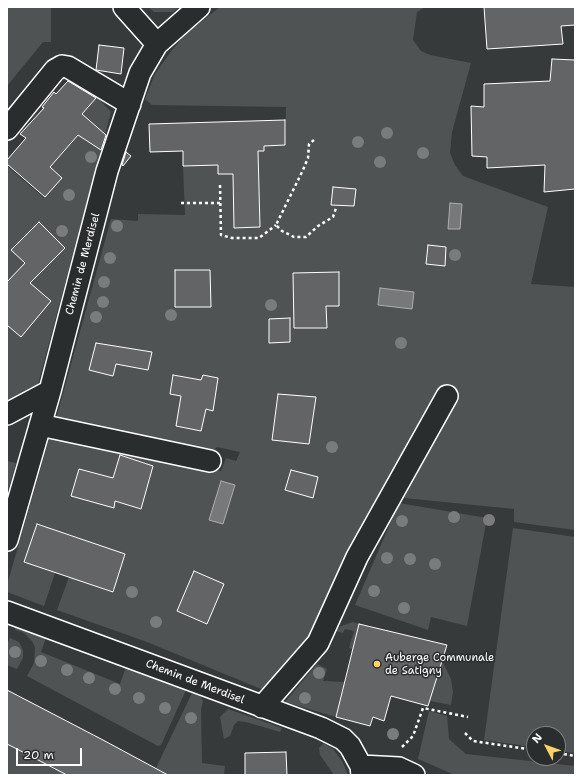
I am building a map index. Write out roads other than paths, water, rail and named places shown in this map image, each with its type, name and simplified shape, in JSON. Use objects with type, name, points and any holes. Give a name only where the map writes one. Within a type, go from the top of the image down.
[{"type":"street","points":[[124,7],[157,44]]},
{"type":"street","name":"Chemin de Merdisel","points":[[7,540],[50,391],[107,171],[140,73],[157,44],[199,7]]},
{"type":"street","points":[[7,129],[55,70],[62,66],[130,104]]},
{"type":"street","points":[[7,414],[50,391]]},
{"type":"street","points":[[262,707],[318,643],[357,557],[447,396]]},
{"type":"street","points":[[40,425],[210,461]]},
{"type":"street","name":"Chemin de Merdisel","points":[[7,612],[321,728],[343,739],[368,769]]},
{"type":"street","points":[[368,769],[399,768],[414,775]]},
{"type":"place","name":"Auberge Communale de Satigny","points":[[377,664]]}]
